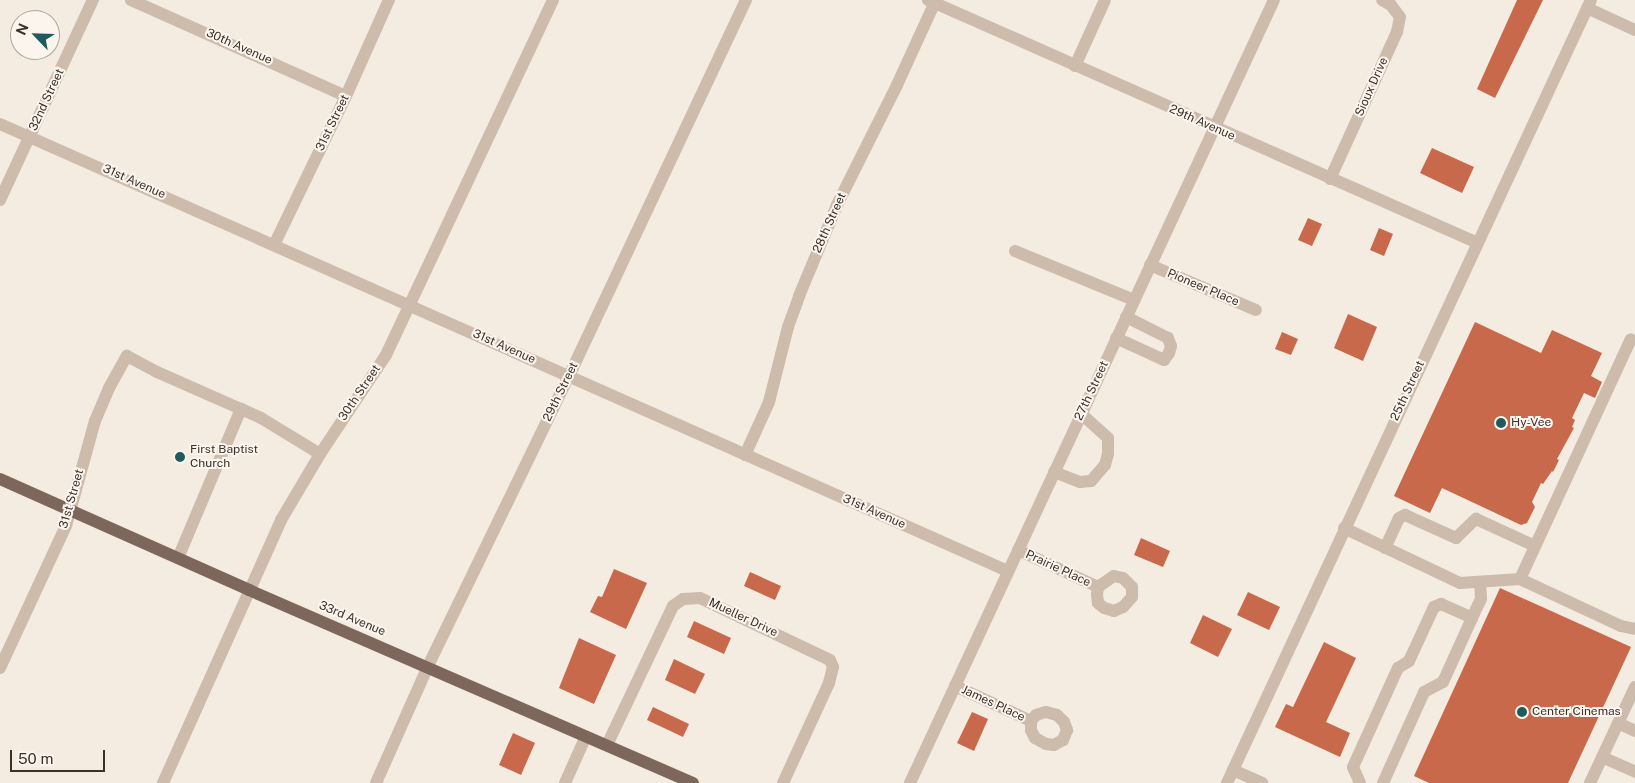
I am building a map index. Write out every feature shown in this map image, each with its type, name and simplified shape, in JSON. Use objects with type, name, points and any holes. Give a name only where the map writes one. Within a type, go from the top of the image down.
[{"type":"main road","name":"33rd Avenue","points":[[0,479],[249,590],[428,666],[693,783]]},
{"type":"street","name":"32nd Street","points":[[0,200],[94,0]]},
{"type":"street","name":"30th Avenue","points":[[131,0],[346,96]]},
{"type":"street","name":"31st Street","points":[[274,245],[346,96],[389,0]]},
{"type":"street","name":"30th Street","points":[[163,783],[281,520],[320,454],[386,354],[553,0]]},
{"type":"street","name":"29th Street","points":[[376,783],[428,666],[569,376],[746,0]]},
{"type":"street","points":[[1075,66],[1105,0]]},
{"type":"street","name":"27th Street","points":[[910,783],[1274,0]]},
{"type":"street","name":"Sioux Drive","points":[[1330,179],[1397,32],[1400,17],[1391,5],[1382,0]]},
{"type":"street","name":"29th Avenue","points":[[933,1],[1214,128],[1478,243]]},
{"type":"street","name":"28th Street","points":[[745,455],[769,402],[788,328],[799,296],[837,205],[898,85],[933,1]]},
{"type":"street","points":[[1589,4],[1635,30]]},
{"type":"street","name":"25th Street","points":[[1227,783],[1589,4]]},
{"type":"street","name":"31st Avenue","points":[[0,124],[1008,571]]},
{"type":"street","points":[[1015,251],[1134,300]]},
{"type":"street","name":"Pioneer Place","points":[[1150,266],[1256,310]]},
{"type":"street","points":[[1116,338],[1164,360],[1169,353],[1171,346],[1168,338],[1126,317]]},
{"type":"street","points":[[1520,579],[1631,339]]},
{"type":"street","name":"31st Street","points":[[1,661],[66,526],[95,421],[109,388],[127,356],[241,410]]},
{"type":"street","points":[[178,558],[241,410],[261,418],[320,454]]},
{"type":"street","points":[[1054,472],[1080,482],[1091,481],[1104,466],[1108,454],[1108,438],[1081,414]]},
{"type":"street","points":[[1385,548],[1399,518],[1405,515],[1456,538],[1476,520],[1535,546]]},
{"type":"street","points":[[1344,528],[1460,583],[1520,579],[1621,626],[1635,629]]},
{"type":"street","name":"Prairie Place","points":[[1018,550],[1098,587]]},
{"type":"street","points":[[1383,783],[1424,692],[1442,682],[1480,599],[1480,582]]},
{"type":"street","name":"Mueller Drive","points":[[607,745],[673,606],[683,598],[700,598],[830,660],[833,667],[829,683],[783,783]]},
{"type":"street","points":[[1360,783],[1353,766],[1398,668],[1409,661],[1434,607],[1441,604],[1472,618]]},
{"type":"street","name":"James Place","points":[[955,686],[1031,722]]},
{"type":"street","points":[[1590,783],[1635,687]]},
{"type":"street","points":[[1618,723],[1635,730]]},
{"type":"street","points":[[565,783],[586,736]]},
{"type":"street","points":[[1602,757],[1635,772]]},
{"type":"street","points":[[1233,770],[1262,783]]},
{"type":"building","points":[[1517,0],[1543,0],[1495,98],[1477,89]]},
{"type":"building","points":[[1432,148],[1474,167],[1462,193],[1420,173]]},
{"type":"building","points":[[1308,218],[1322,224],[1312,246],[1298,240]]},
{"type":"building","points":[[1379,228],[1393,234],[1384,256],[1370,250]]},
{"type":"building","points":[[1348,314],[1377,327],[1363,361],[1334,348]]},
{"type":"building","name":"Hy-Vee","points":[[1475,322],[1541,353],[1552,330],[1602,353],[1591,376],[1602,382],[1595,398],[1584,393],[1572,418],[1575,420],[1572,427],[1574,428],[1557,459],[1559,460],[1553,472],[1543,484],[1541,483],[1532,502],[1535,507],[1527,523],[1521,525],[1442,488],[1430,513],[1394,496]]},
{"type":"building","points":[[1282,332],[1298,339],[1291,355],[1275,349]]},
{"type":"building","points":[[1141,538],[1170,551],[1163,567],[1134,555]]},
{"type":"building","points":[[614,569],[647,583],[626,629],[590,612],[598,596],[602,597]]},
{"type":"building","points":[[750,572],[781,586],[775,600],[744,586]]},
{"type":"building","name":"Center Cinemas","points":[[1500,588],[1631,647],[1568,783],[1429,783],[1414,776]]},
{"type":"building","points":[[1248,592],[1280,607],[1269,630],[1237,615]]},
{"type":"building","points":[[1203,615],[1232,629],[1218,657],[1190,643]]},
{"type":"building","points":[[694,621],[731,638],[724,654],[687,637]]},
{"type":"building","points":[[579,638],[616,655],[594,704],[559,688]]},
{"type":"building","points":[[1324,642],[1356,658],[1326,722],[1350,733],[1340,757],[1275,727],[1286,704],[1293,707]]},
{"type":"building","points":[[674,659],[705,674],[695,694],[665,680]]},
{"type":"building","points":[[653,707],[689,724],[683,737],[647,720]]},
{"type":"building","points":[[972,712],[988,719],[974,751],[957,743]]},
{"type":"building","points":[[513,733],[535,743],[521,775],[499,765]]},
{"type":"place","name":"Hy-Vee","points":[[1501,423]]},
{"type":"place","name":"First Baptist Church","points":[[180,457]]},
{"type":"place","name":"Center Cinemas","points":[[1522,712]]}]
